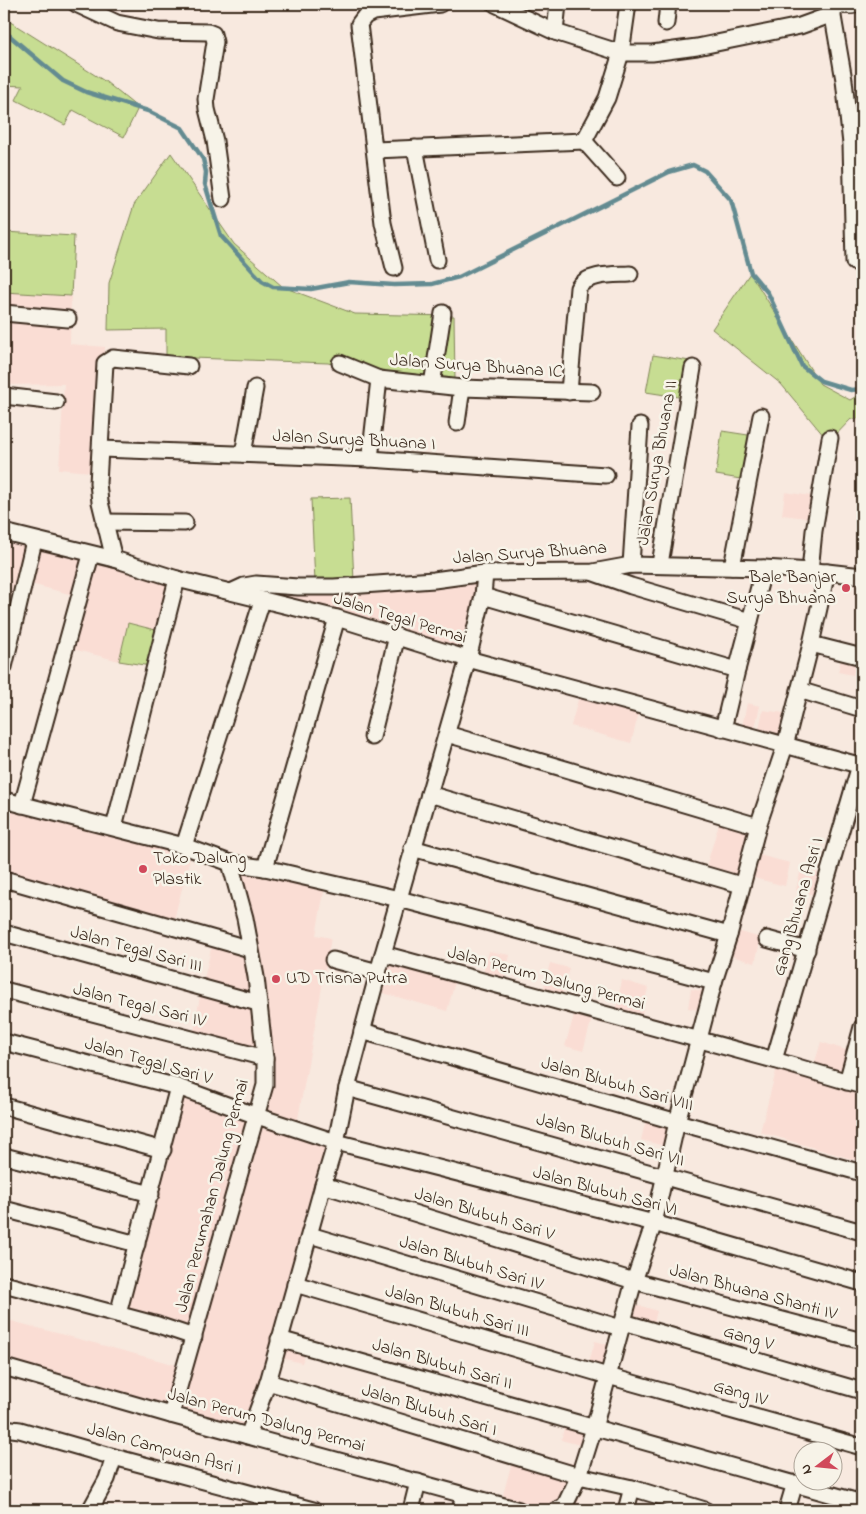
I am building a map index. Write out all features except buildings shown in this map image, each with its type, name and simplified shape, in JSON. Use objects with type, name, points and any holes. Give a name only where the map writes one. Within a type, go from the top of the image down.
[{"type":"street","points":[[76,4],[117,24],[158,31],[208,32],[213,34],[215,42],[206,99],[215,141],[223,198]]},
{"type":"street","points":[[394,268],[383,223],[359,24],[365,16],[373,12],[440,4]]},
{"type":"street","points":[[495,4],[555,32],[621,53],[652,53],[697,47],[800,26],[832,9],[852,4]]},
{"type":"street","points":[[555,32],[558,4]]},
{"type":"street","points":[[584,141],[608,98],[621,53],[628,4]]},
{"type":"street","points":[[666,24],[668,4]]},
{"type":"street","points":[[832,9],[844,80],[851,144],[854,262]]},
{"type":"street","points":[[375,150],[584,141]]},
{"type":"street","points":[[584,141],[617,178]]},
{"type":"street","points":[[415,148],[437,260]]},
{"type":"street","points":[[569,392],[578,288],[582,282],[590,278],[630,274]]},
{"type":"street","points":[[4,313],[68,319]]},
{"type":"street","points":[[432,384],[443,313]]},
{"type":"street","points":[[114,559],[104,522],[98,483],[104,366],[107,360],[113,358],[190,366]]},
{"type":"street","points":[[340,363],[379,379]]},
{"type":"street","name":"Jalan Surya Bhuana II","points":[[660,564],[693,368]]},
{"type":"street","name":"Jalan Surya Bhuana IC","points":[[370,459],[379,379],[462,388],[592,392]]},
{"type":"street","points":[[243,454],[255,388]]},
{"type":"street","points":[[457,423],[462,388]]},
{"type":"street","points":[[4,396],[56,402]]},
{"type":"street","points":[[732,567],[762,416]]},
{"type":"street","points":[[630,565],[640,426]]},
{"type":"street","points":[[810,571],[814,530],[830,438]]},
{"type":"street","name":"Jalan Surya Bhuana I","points":[[101,449],[370,459],[606,475]]},
{"type":"street","points":[[104,522],[186,523]]},
{"type":"street","name":"Jalan Tegal Permai","points":[[4,532],[91,555],[114,559],[177,579],[262,601],[337,618],[468,659],[861,766]]},
{"type":"street","points":[[4,667],[34,540]]},
{"type":"street","points":[[22,804],[91,555]]},
{"type":"street","name":"Jalan Surya Bhuana","points":[[231,592],[249,585],[342,586],[434,580],[485,573],[593,572],[630,565],[660,564],[764,568],[862,576]]},
{"type":"street","points":[[723,729],[764,568]]},
{"type":"street","points":[[593,572],[631,586],[750,621]]},
{"type":"street","points":[[557,1510],[565,1505],[579,1476],[634,1282],[654,1223],[677,1122],[714,982],[729,935],[758,826],[785,746],[827,572]]},
{"type":"street","points":[[248,1436],[268,1382],[336,1142],[347,1088],[378,972],[412,848],[468,659],[483,596],[485,573]]},
{"type":"street","points":[[114,827],[177,579]]},
{"type":"street","points":[[483,596],[737,670]]},
{"type":"street","points":[[184,846],[262,601]]},
{"type":"street","points":[[265,868],[337,618]]},
{"type":"street","points":[[372,737],[397,636]]},
{"type":"street","points":[[811,644],[862,658]]},
{"type":"street","points":[[799,690],[862,709]]},
{"type":"street","points":[[447,734],[758,826]]},
{"type":"street","name":"Gang Bhuana Asri I","points":[[774,1060],[861,766]]},
{"type":"street","points":[[429,794],[741,885]]},
{"type":"street","points":[[4,800],[184,846],[230,863],[265,868],[399,899],[714,982]]},
{"type":"street","points":[[412,848],[729,935]]},
{"type":"street","name":"Jalan Perumahan Dalung Permai","points":[[171,1415],[265,1085],[265,1058],[256,977],[245,918],[230,863]]},
{"type":"street","points":[[4,880],[250,949]]},
{"type":"street","name":"Jalan Tegal Sari III","points":[[4,933],[258,1003]]},
{"type":"street","points":[[766,939],[807,950]]},
{"type":"street","name":"Jalan Perum Dalung Permai","points":[[383,954],[774,1060],[862,1086]]},
{"type":"street","points":[[334,960],[378,972]]},
{"type":"street","name":"Jalan Tegal Sari IV","points":[[4,990],[265,1058]]},
{"type":"street","points":[[847,1082],[862,1027]]},
{"type":"street","name":"Jalan Blubuh Sari VIII","points":[[362,1031],[862,1173]]},
{"type":"street","name":"Jalan Tegal Sari V","points":[[4,1042],[178,1087],[336,1142]]},
{"type":"street","points":[[118,1314],[163,1150],[178,1087]]},
{"type":"street","name":"Jalan Blubuh Sari VII","points":[[347,1088],[862,1232]]},
{"type":"street","points":[[4,1106],[163,1150]]},
{"type":"street","name":"Jalan Blubuh Sari VI","points":[[336,1142],[654,1223],[862,1283]]},
{"type":"street","points":[[4,1156],[151,1194]]},
{"type":"street","name":"Jalan Blubuh Sari V","points":[[323,1185],[634,1282]]},
{"type":"street","points":[[4,1209],[137,1244]]},
{"type":"street","name":"Jalan Blubuh Sari IV","points":[[310,1235],[622,1325]]},
{"type":"street","name":"Jalan Bhuana Shanti IV","points":[[634,1282],[862,1341]]},
{"type":"street","points":[[4,1284],[158,1325],[194,1337]]},
{"type":"street","name":"Jalan Blubuh Sari III","points":[[295,1284],[608,1376]]},
{"type":"street","name":"Gang V","points":[[622,1325],[862,1391]]},
{"type":"street","name":"Jalan Blubuh Sari II","points":[[279,1339],[794,1483]]},
{"type":"street","name":"Jalan Perum Dalung Permai","points":[[4,1367],[171,1415],[519,1510]]},
{"type":"street","name":"Gang IV","points":[[608,1376],[862,1447]]},
{"type":"street","name":"Jalan Blubuh Sari I","points":[[268,1382],[579,1476],[632,1488],[705,1510]]},
{"type":"street","name":"Jalan Campuan Asri I","points":[[4,1428],[20,1430],[313,1510]]},
{"type":"street","points":[[90,1510],[107,1479],[114,1457]]},
{"type":"street","points":[[410,1510],[418,1482]]},
{"type":"street","points":[[787,1510],[794,1483]]},
{"type":"street","points":[[626,1510],[632,1488]]},
{"type":"street","name":"Jalan Blubuh Sari II","points":[[814,1492],[840,1504],[862,1503]]},
{"type":"street","points":[[460,1510],[464,1495]]},
{"type":"shaded area","points":[[4,292],[71,296],[70,344],[105,347],[100,473],[59,469],[64,384],[4,385]]},
{"type":"shaded area","points":[[785,492],[824,498],[822,520],[782,515]]},
{"type":"shaded area","points":[[4,526],[183,581],[315,582],[493,573],[471,653],[183,582],[171,634],[128,623],[119,661],[65,647],[77,596],[27,583],[20,605],[4,601]]},
{"type":"shaded area","points":[[843,650],[857,654],[853,675],[838,672]]},
{"type":"shaded area","points":[[582,684],[642,701],[631,743],[571,726]]},
{"type":"shaded area","points":[[747,703],[760,706],[754,732],[742,727]]},
{"type":"shaded area","points":[[763,710],[784,713],[778,738],[758,733]]},
{"type":"shaded area","points":[[4,801],[192,850],[172,927],[4,883]]},
{"type":"shaded area","points":[[723,810],[765,823],[755,854],[790,863],[785,886],[750,877],[748,880],[706,867]]},
{"type":"shaded area","points":[[237,860],[325,886],[316,935],[331,938],[297,1124],[339,1135],[283,1337],[308,1344],[302,1363],[277,1357],[252,1439],[4,1368],[4,1319],[180,1366],[200,1332],[126,1311],[186,1090],[263,1117],[267,1051],[193,1038],[200,996],[215,932],[258,942]]},
{"type":"shaded area","points":[[801,869],[834,878],[828,899],[796,890]]},
{"type":"shaded area","points":[[734,930],[761,938],[755,963],[728,955]]},
{"type":"shaded area","points":[[489,951],[510,955],[504,982],[482,978]]},
{"type":"shaded area","points":[[387,952],[458,971],[447,1011],[376,991]]},
{"type":"shaded area","points":[[550,963],[569,968],[561,1000],[542,995]]},
{"type":"shaded area","points":[[622,980],[648,988],[640,1022],[615,1015]]},
{"type":"shaded area","points":[[691,989],[709,992],[705,1011],[688,1008]]},
{"type":"shaded area","points":[[577,1005],[594,1011],[583,1051],[565,1046]]},
{"type":"shaded area","points":[[821,1042],[849,1051],[842,1076],[862,1082],[862,1162],[760,1132],[779,1060],[813,1068]]},
{"type":"shaded area","points":[[647,1115],[682,1124],[676,1149],[641,1140]]},
{"type":"shaded area","points":[[632,1303],[657,1311],[652,1330],[626,1322]]},
{"type":"shaded area","points":[[595,1341],[619,1347],[614,1368],[589,1362]]},
{"type":"shaded area","points":[[567,1417],[597,1425],[591,1448],[561,1440]]},
{"type":"shaded area","points":[[515,1451],[585,1466],[577,1510],[529,1510],[500,1506]]},
{"type":"green space","points":[[4,18],[106,82],[138,108],[124,137],[73,110],[65,125],[16,100],[23,86],[4,85]]},
{"type":"green space","points":[[171,153],[234,244],[283,287],[355,314],[454,316],[455,380],[405,383],[328,363],[166,357],[166,329],[108,330],[109,283],[134,205]]},
{"type":"green space","points":[[4,232],[74,236],[71,296],[4,292]]},
{"type":"green space","points":[[750,273],[820,384],[850,400],[862,393],[862,418],[851,419],[829,442],[781,384],[712,329]]},
{"type":"green space","points":[[653,355],[696,362],[691,399],[646,392]]},
{"type":"green space","points":[[722,431],[761,437],[753,481],[716,475]]},
{"type":"green space","points":[[350,498],[354,581],[315,582],[311,499]]},
{"type":"green space","points":[[128,623],[171,634],[163,668],[119,661]]},
{"type":"waterway","points":[[4,31],[63,81],[86,92],[148,111],[182,128],[203,159],[206,172],[205,184],[221,236],[262,281],[273,287],[311,289],[349,282],[394,285],[432,284],[459,277],[669,172],[693,165],[705,171],[731,200],[751,273],[768,293],[802,366],[821,381],[851,390],[862,389]]},
{"type":"place","name":"Bale Banjar Surya Bhuana","points":[[846,588]]},
{"type":"place","name":"Toko Dalung Plastik","points":[[143,869]]},
{"type":"place","name":"UD Trisna Putra","points":[[276,979]]}]
